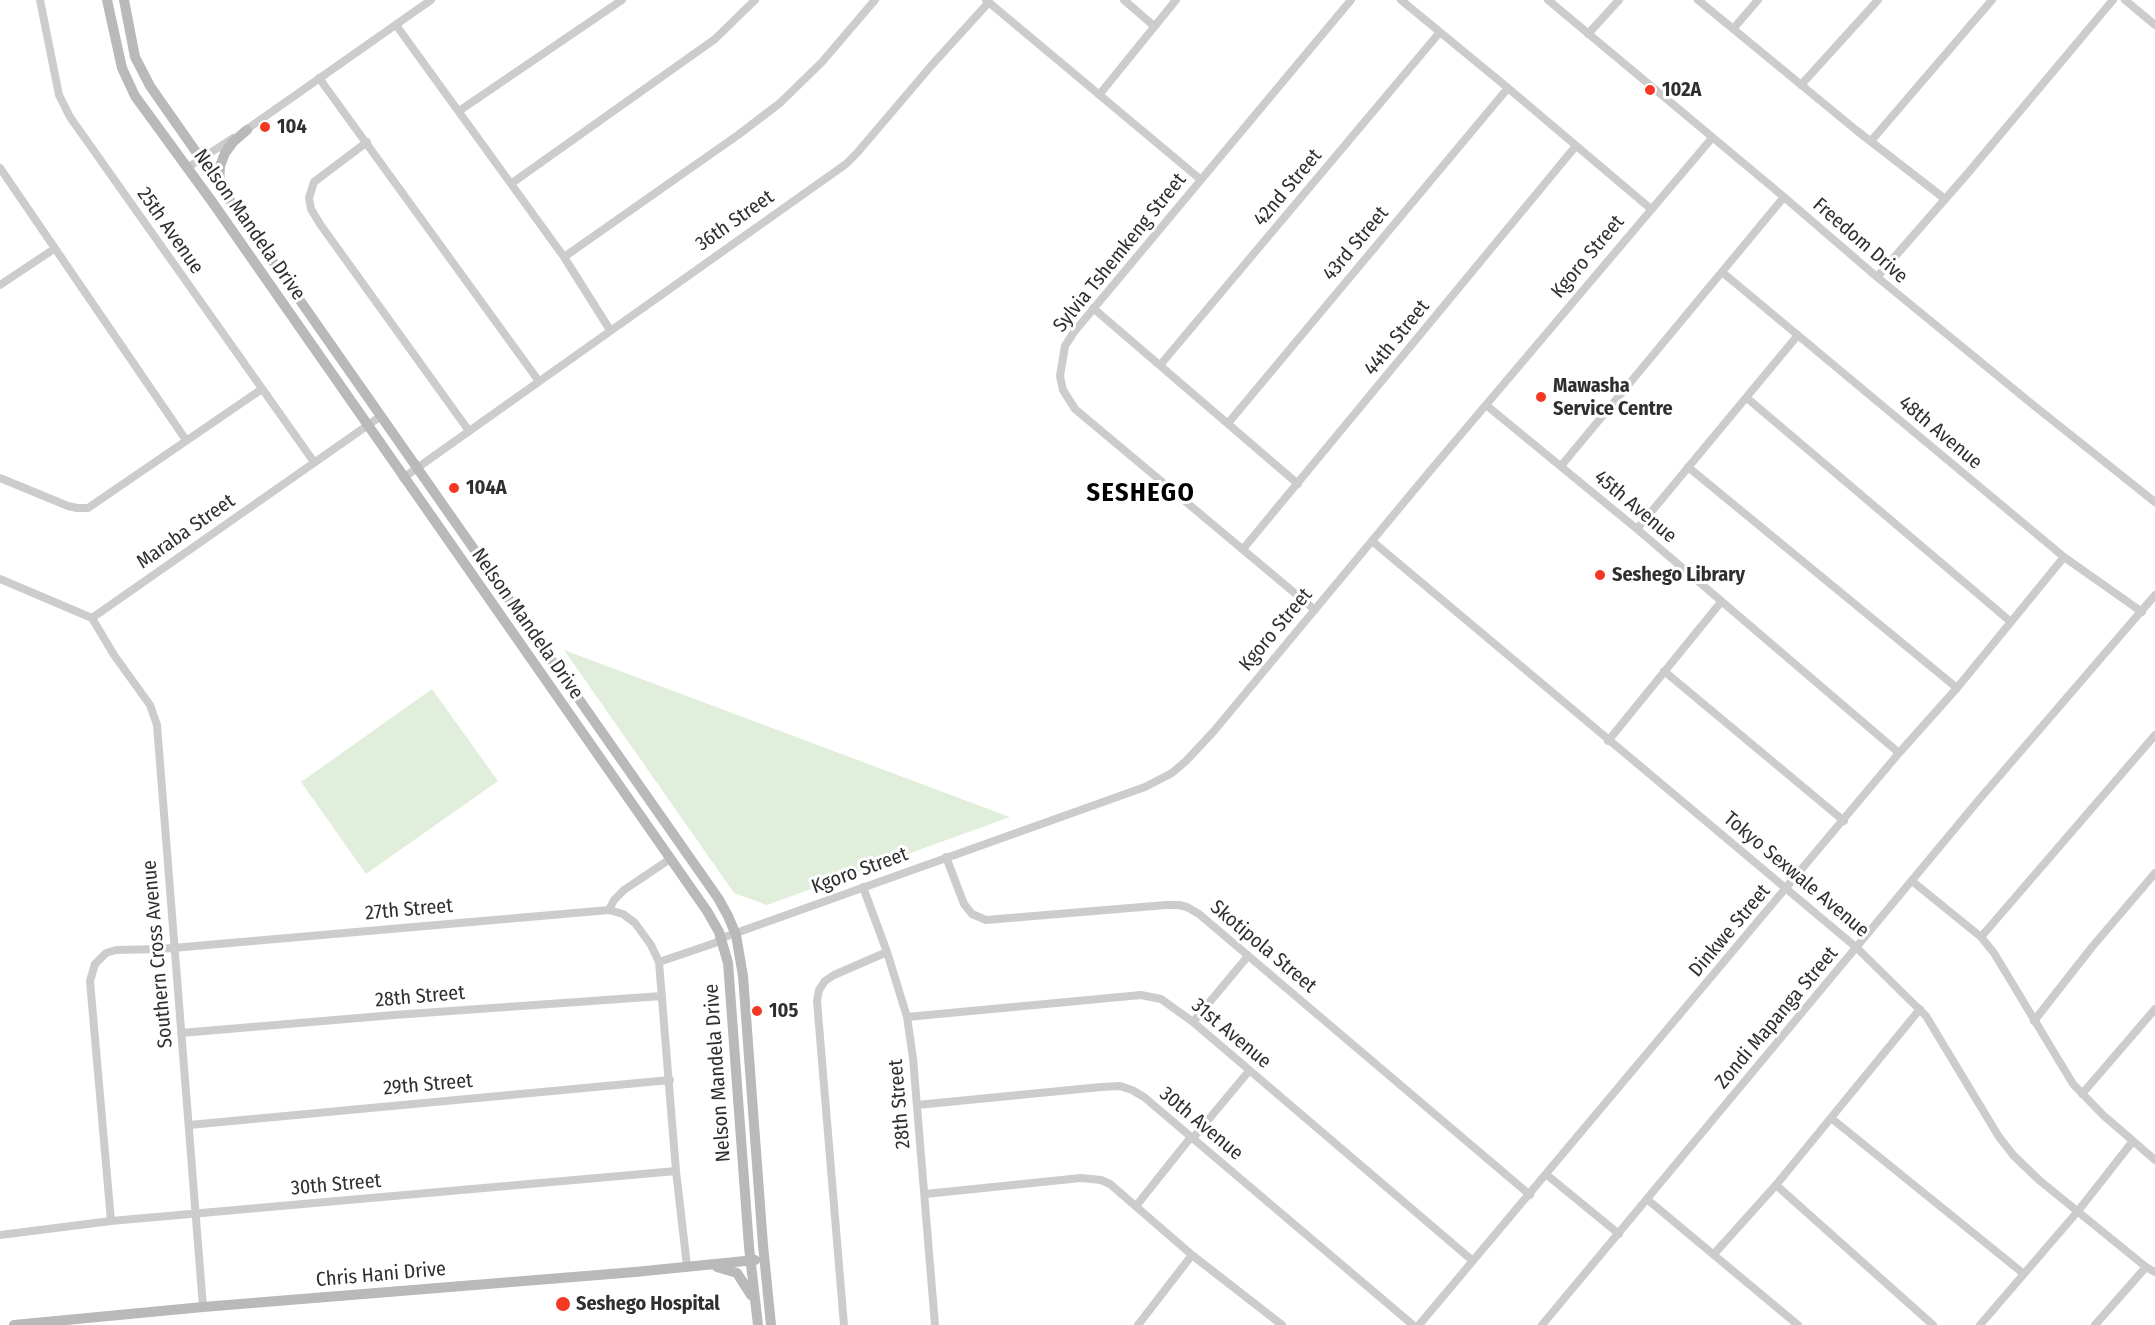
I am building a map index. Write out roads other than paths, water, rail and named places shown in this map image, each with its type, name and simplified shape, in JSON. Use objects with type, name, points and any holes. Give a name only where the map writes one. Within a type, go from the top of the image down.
[{"type":"main road","name":"Nelson Mandela Drive","points":[[107,0],[128,83],[142,105],[707,911],[722,938],[728,963],[750,1261],[758,1325]]},
{"type":"main road","name":"Nelson Mandela Drive","points":[[124,0],[135,57],[142,72],[219,187],[718,898],[736,934],[744,985],[771,1325]]},
{"type":"main road","points":[[219,187],[220,166],[225,153],[233,142],[247,130]]},
{"type":"main road","name":"Chris Hani Drive","points":[[14,1325],[765,1259]]},
{"type":"main road","points":[[702,1264],[729,1269],[737,1273],[755,1304]]},
{"type":"street","name":"25th Avenue","points":[[40,0],[55,79],[65,108],[314,462]]},
{"type":"street","points":[[187,168],[247,130],[430,0]]},
{"type":"street","points":[[459,111],[622,0]]},
{"type":"street","points":[[512,183],[715,39],[755,0]]},
{"type":"street","points":[[564,257],[731,141],[780,103],[822,62],[875,0]]},
{"type":"street","points":[[1124,0],[1154,26]]},
{"type":"street","points":[[1099,95],[1176,0]]},
{"type":"street","name":"Sylvia Tshemkeng Street","points":[[1315,610],[1075,410],[1063,390],[1060,376],[1065,346],[1074,332],[1351,0]]},
{"type":"street","points":[[1401,0],[1651,209]]},
{"type":"street","name":"Freedom Drive","points":[[1548,0],[1877,277],[2155,502]]},
{"type":"street","points":[[1588,34],[1619,0]]},
{"type":"street","points":[[1698,0],[1945,199]]},
{"type":"street","points":[[1732,29],[1758,0]]},
{"type":"street","points":[[1801,85],[1878,0]]},
{"type":"street","points":[[1871,141],[1992,0]]},
{"type":"street","points":[[1877,277],[2113,0]]},
{"type":"street","points":[[2125,0],[2155,25]]},
{"type":"street","points":[[987,1],[1200,179]]},
{"type":"street","name":"36th Street","points":[[403,478],[538,380],[846,164],[864,146],[987,1]]},
{"type":"street","points":[[396,25],[564,257],[610,330]]},
{"type":"street","name":"42nd Street","points":[[1161,364],[1440,32]]},
{"type":"street","points":[[319,78],[538,380]]},
{"type":"street","name":"43rd Street","points":[[1229,422],[1508,88]]},
{"type":"street","name":"Kgoro Street","points":[[659,962],[715,944],[722,938],[1145,787],[1172,773],[1214,731],[1712,138]]},
{"type":"street","points":[[367,142],[314,182],[309,198],[311,209],[469,431]]},
{"type":"street","name":"44th Street","points":[[1243,549],[1575,147]]},
{"type":"street","points":[[0,168],[186,440]]},
{"type":"street","points":[[1561,466],[1784,197]]},
{"type":"street","points":[[0,285],[54,249]]},
{"type":"street","name":"48th Avenue","points":[[1722,272],[2064,558],[2142,612]]},
{"type":"street","points":[[1093,308],[1229,422],[1298,484]]},
{"type":"street","points":[[1637,529],[1798,335]]},
{"type":"street","points":[[0,478],[68,506],[88,508],[262,389]]},
{"type":"street","points":[[1747,398],[2011,622]]},
{"type":"street","name":"45th Avenue","points":[[1486,405],[1637,529],[1899,753]]},
{"type":"street","name":"Maraba Street","points":[[92,618],[381,416]]},
{"type":"street","points":[[1688,467],[1957,688]]},
{"type":"street","name":"Tokyo Sexwale Avenue","points":[[1372,541],[1857,948],[1920,1009],[1999,1137],[2014,1156],[2039,1180],[2155,1272]]},
{"type":"street","name":"Dinkwe Street","points":[[1419,1325],[2064,558]]},
{"type":"street","points":[[0,579],[92,618]]},
{"type":"street","name":"Zondi Mapanga Street","points":[[1542,1325],[2050,716],[2155,595]]},
{"type":"street","points":[[1608,741],[1721,602]]},
{"type":"street","name":"Southern Cross Avenue","points":[[92,618],[114,655],[145,698],[154,716],[159,748],[203,1307]]},
{"type":"street","points":[[1665,671],[1844,821]]},
{"type":"street","points":[[1981,937],[2155,735]]},
{"type":"street","name":"Skotipola Street","points":[[946,857],[963,904],[979,918],[997,920],[1179,905],[1199,914],[1530,1195]]},
{"type":"street","points":[[670,859],[624,890],[614,900],[609,910],[623,914],[635,923],[651,945],[659,962],[676,1171],[687,1266]]},
{"type":"street","points":[[2034,1021],[2092,947],[2155,873]]},
{"type":"street","points":[[1912,881],[1981,937],[1994,953],[2034,1021],[2082,1094],[2155,1160]]},
{"type":"street","name":"28th Street","points":[[862,887],[887,952],[907,1017],[913,1058],[935,1325]]},
{"type":"street","name":"27th Street","points":[[111,1221],[90,981],[91,972],[101,957],[111,951],[173,948],[609,910]]},
{"type":"street","points":[[844,1325],[817,1001],[819,990],[825,981],[887,952]]},
{"type":"street","points":[[1193,1022],[1248,956]]},
{"type":"street","name":"28th Street","points":[[181,1034],[394,1015],[662,996]]},
{"type":"street","name":"31st Avenue","points":[[907,1017],[1150,996],[1170,1004],[1473,1261]]},
{"type":"street","points":[[1714,1254],[1776,1185],[1920,1009]]},
{"type":"street","points":[[2082,1094],[2155,1009]]},
{"type":"street","points":[[1136,1206],[1249,1071]]},
{"type":"street","name":"29th Street","points":[[189,1125],[670,1080]]},
{"type":"street","name":"30th Avenue","points":[[917,1105],[1120,1086],[1132,1090],[1144,1097],[1413,1325]]},
{"type":"street","points":[[1831,1118],[2024,1274]]},
{"type":"street","points":[[1980,1325],[2078,1211],[2133,1141]]},
{"type":"street","name":"30th Street","points":[[0,1235],[111,1221],[676,1171]]},
{"type":"street","points":[[1547,1175],[1619,1234]]},
{"type":"street","points":[[925,1194],[1062,1179],[1101,1179],[1281,1325]]},
{"type":"street","points":[[1776,1185],[1933,1325]]},
{"type":"street","points":[[1648,1200],[1798,1325]]},
{"type":"street","points":[[1138,1325],[1192,1255]]},
{"type":"street","points":[[2095,1325],[2146,1267]]},
{"type":"place","name":"102A","points":[[1650,90]]},
{"type":"place","name":"104","points":[[265,127]]},
{"type":"place","name":"Mawasha Service Centre","points":[[1541,397]]},
{"type":"place","name":"104A","points":[[454,488]]},
{"type":"place","name":"Seshego Library","points":[[1600,575]]},
{"type":"place","name":"105","points":[[757,1011]]},
{"type":"place","name":"Seshego Hospital","points":[[563,1304]]},
{"type":"district","name":"SESHEGO","points":[[1141,494]]}]
